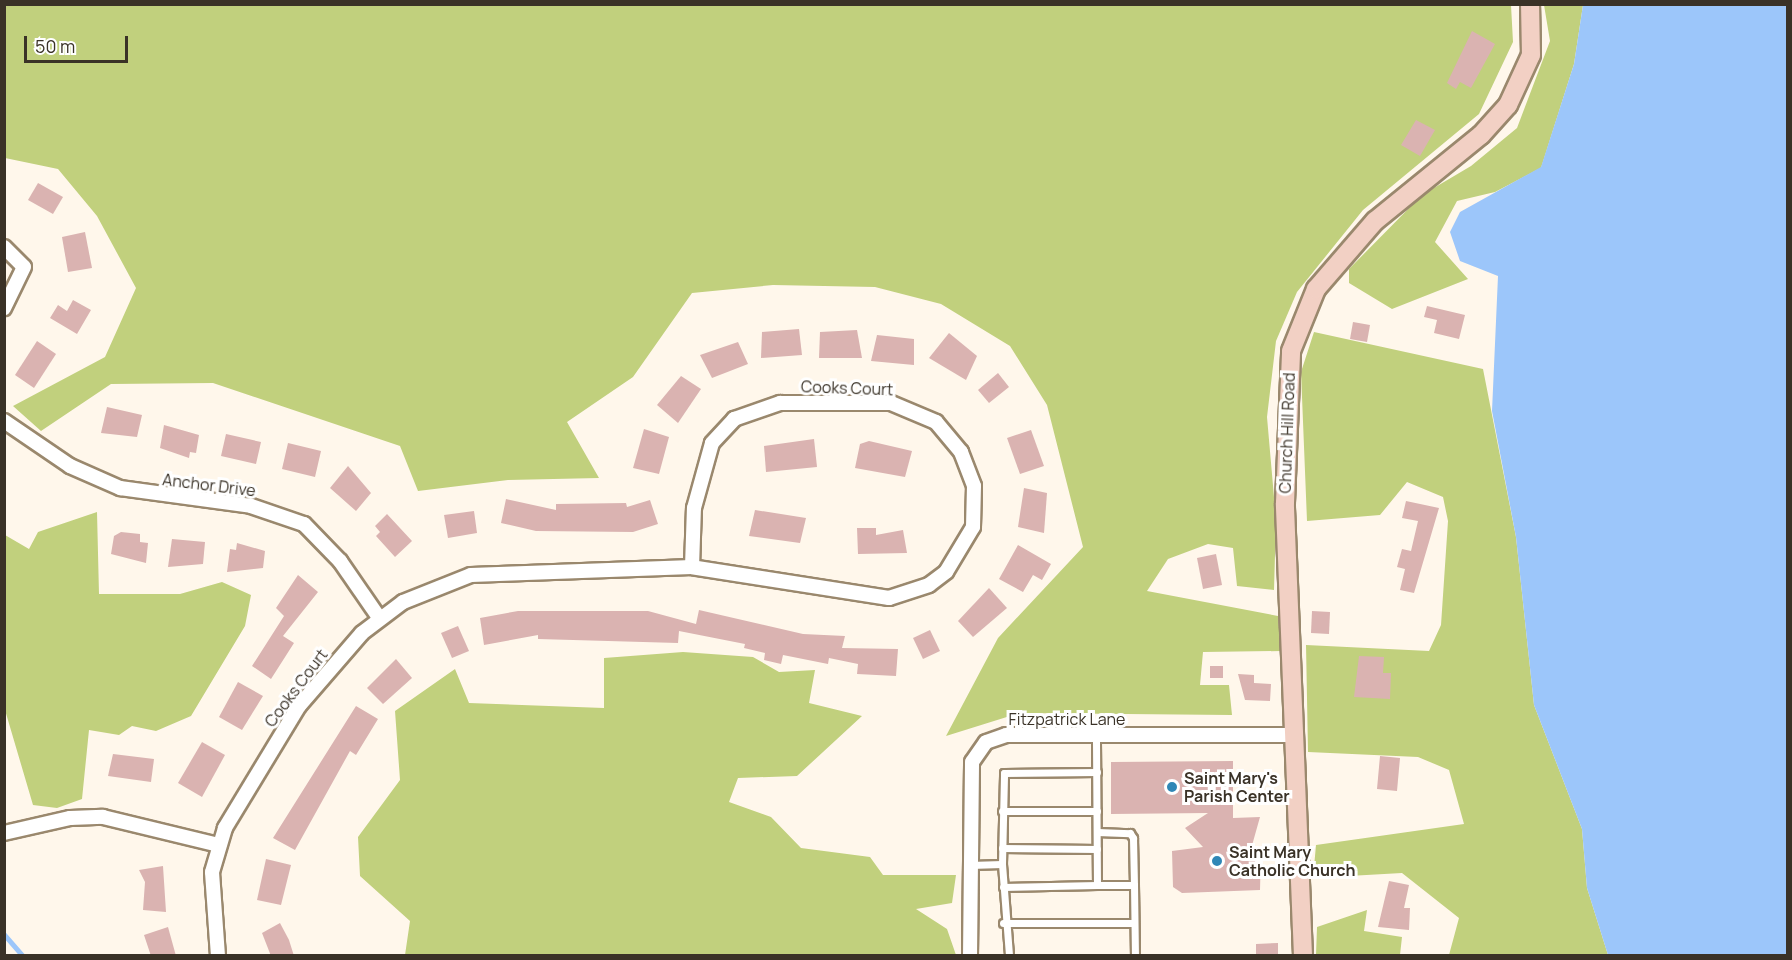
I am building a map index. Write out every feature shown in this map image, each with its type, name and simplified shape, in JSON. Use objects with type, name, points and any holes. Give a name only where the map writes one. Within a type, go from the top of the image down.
[{"type":"street","name":"Church Hill Road","points":[[1303,956],[1285,503],[1291,351],[1312,295],[1375,221],[1481,135],[1508,105],[1532,56],[1530,4]]},
{"type":"street","points":[[4,247],[21,259],[24,274],[4,308]]},
{"type":"street","name":"Cooks Court","points":[[218,956],[211,911],[219,846],[299,706],[324,672],[380,619],[430,588],[471,575],[692,567],[868,597],[903,596],[929,585],[958,558],[973,527],[974,486],[952,440],[917,411],[891,403],[760,406],[722,430],[704,462],[692,567]]},
{"type":"street","name":"Anchor Drive","points":[[4,421],[70,466],[120,488],[251,506],[304,524],[340,561],[380,619]]},
{"type":"street","name":"Fitzpatrick Lane","points":[[970,956],[972,762],[986,742],[1006,735],[1296,735]]},
{"type":"street","points":[[4,833],[70,818],[104,817],[219,846]]},
{"type":"lane","points":[[1096,735],[1097,885]]},
{"type":"lane","points":[[1009,956],[1003,923],[1004,773],[1097,772]]},
{"type":"lane","points":[[1002,811],[1097,811]]},
{"type":"lane","points":[[1097,832],[1132,836],[1135,956]]},
{"type":"lane","points":[[1002,848],[1097,849]]},
{"type":"lane","points":[[970,865],[1002,864]]},
{"type":"lane","points":[[1003,886],[1134,885]]},
{"type":"lane","points":[[1003,923],[1134,923]]},
{"type":"green space","points":[[5,5],[1511,5],[1513,42],[1479,114],[1363,210],[1297,292],[1276,341],[1267,417],[1276,520],[1274,590],[1237,586],[1233,548],[1208,544],[1168,559],[1147,591],[1278,616],[1281,651],[1203,652],[1200,685],[1229,685],[1232,715],[1020,713],[946,736],[998,638],[1083,547],[1047,405],[1010,346],[941,304],[875,287],[773,285],[692,293],[633,377],[567,422],[599,478],[508,480],[418,491],[400,446],[213,383],[111,384],[41,431],[13,406],[105,357],[136,288],[97,216],[58,169],[5,158]]},
{"type":"green space","points":[[1544,5],[1583,5],[1574,64],[1541,168],[1495,192],[1457,201],[1435,242],[1468,279],[1392,309],[1349,283],[1349,269],[1422,195],[1471,166],[1517,128],[1550,41]]},
{"type":"green space","points":[[1314,332],[1483,369],[1516,537],[1534,705],[1582,829],[1587,888],[1608,955],[1449,955],[1459,918],[1402,873],[1313,878],[1316,845],[1464,824],[1449,770],[1418,757],[1308,752],[1306,645],[1429,651],[1441,625],[1448,521],[1443,497],[1407,482],[1380,515],[1307,521],[1301,372]]},
{"type":"green space","points":[[97,512],[99,594],[180,594],[222,582],[251,595],[245,626],[191,716],[156,731],[132,726],[119,735],[89,730],[82,799],[57,808],[33,805],[5,710],[5,535],[29,549],[38,532]]},
{"type":"green space","points":[[683,652],[753,657],[779,672],[815,670],[809,703],[862,716],[797,776],[738,778],[729,802],[771,817],[801,848],[870,857],[883,875],[956,875],[952,903],[916,909],[947,929],[956,955],[405,955],[410,921],[360,876],[358,837],[400,780],[395,711],[455,669],[469,703],[604,708],[604,658]]},
{"type":"green space","points":[[1367,910],[1364,931],[1402,937],[1400,955],[1316,955],[1317,927]]},
{"type":"water","points":[[1583,5],[1787,5],[1787,955],[1608,955],[1587,888],[1582,829],[1534,705],[1516,537],[1492,411],[1498,276],[1460,261],[1450,232],[1460,212],[1541,167],[1574,64]]},
{"type":"building","points":[[1472,31],[1495,44],[1471,88],[1460,82],[1456,89],[1447,83]]},
{"type":"building","points":[[1416,120],[1435,130],[1420,156],[1401,145]]},
{"type":"building","points":[[38,183],[63,197],[53,214],[28,200]]},
{"type":"building","points":[[85,232],[92,268],[68,272],[62,237]]},
{"type":"building","points":[[73,300],[91,310],[77,334],[50,318],[58,305],[67,311]]},
{"type":"building","points":[[1427,306],[1465,315],[1459,339],[1434,333],[1437,320],[1424,317]]},
{"type":"building","points":[[1353,322],[1370,325],[1367,342],[1350,339]]},
{"type":"building","points":[[799,329],[802,355],[761,358],[762,332]]},
{"type":"building","points":[[857,330],[862,358],[819,358],[820,332]]},
{"type":"building","points":[[949,333],[977,356],[966,380],[929,358]]},
{"type":"building","points":[[877,335],[914,339],[914,365],[871,361]]},
{"type":"building","points":[[37,341],[56,354],[34,388],[15,375]]},
{"type":"building","points":[[738,342],[748,364],[712,378],[700,355]]},
{"type":"building","points":[[998,373],[1009,387],[989,403],[978,390]]},
{"type":"building","points":[[681,376],[701,389],[678,423],[657,405]]},
{"type":"building","points":[[107,407],[142,415],[137,437],[101,433]]},
{"type":"building","points":[[164,425],[199,435],[196,453],[190,452],[189,458],[160,448]]},
{"type":"building","points":[[644,429],[669,437],[659,474],[633,468]]},
{"type":"building","points":[[1031,430],[1044,466],[1020,474],[1007,438]]},
{"type":"building","points":[[226,434],[261,442],[256,464],[221,456]]},
{"type":"building","points":[[814,439],[817,467],[766,472],[764,446]]},
{"type":"building","points":[[869,441],[912,451],[905,477],[855,468],[860,444]]},
{"type":"building","points":[[288,443],[321,451],[315,477],[282,469]]},
{"type":"building","points":[[348,466],[371,493],[356,511],[330,488]]},
{"type":"building","points":[[1024,488],[1047,493],[1044,533],[1018,527]]},
{"type":"building","points":[[506,499],[556,510],[556,504],[626,503],[627,507],[650,500],[658,524],[633,532],[536,531],[501,523]]},
{"type":"building","points":[[1406,501],[1439,508],[1414,593],[1400,590],[1405,569],[1397,567],[1402,549],[1411,551],[1418,521],[1402,518]]},
{"type":"building","points":[[755,510],[806,518],[800,543],[749,536]]},
{"type":"building","points":[[474,511],[477,533],[448,538],[444,515]]},
{"type":"building","points":[[387,514],[412,541],[395,557],[376,536],[380,532],[375,526]]},
{"type":"building","points":[[857,528],[876,528],[876,535],[903,530],[907,553],[858,554]]},
{"type":"building","points":[[121,532],[140,534],[140,542],[148,543],[146,563],[111,554],[114,536]]},
{"type":"building","points":[[172,539],[205,542],[203,564],[168,567]]},
{"type":"building","points":[[237,543],[265,551],[263,568],[227,572],[230,549],[236,550]]},
{"type":"building","points":[[1018,545],[1051,564],[1042,580],[1033,575],[1023,592],[999,579]]},
{"type":"building","points":[[1216,554],[1222,585],[1203,589],[1197,558]]},
{"type":"building","points":[[298,575],[318,592],[283,636],[294,643],[271,679],[252,666],[284,616],[276,608]]},
{"type":"building","points":[[989,588],[1007,608],[973,637],[958,621]]},
{"type":"building","points":[[699,610],[803,634],[845,636],[842,648],[898,649],[896,676],[857,674],[858,664],[829,658],[828,664],[783,655],[781,664],[764,660],[765,653],[744,648],[745,644],[679,631],[678,643],[538,639],[538,635],[484,645],[480,618],[518,611],[648,611],[696,624]]},
{"type":"building","points":[[1312,611],[1330,612],[1329,634],[1311,633]]},
{"type":"building","points":[[458,626],[469,651],[452,658],[441,633]]},
{"type":"building","points":[[930,630],[940,651],[923,659],[913,638]]},
{"type":"building","points":[[1359,656],[1384,657],[1383,673],[1391,673],[1390,699],[1354,697]]},
{"type":"building","points":[[396,659],[412,678],[383,704],[367,688]]},
{"type":"building","points":[[1210,666],[1223,666],[1223,678],[1210,678]]},
{"type":"building","points":[[1238,674],[1254,675],[1254,683],[1271,684],[1270,701],[1245,700]]},
{"type":"building","points":[[238,682],[263,696],[242,730],[219,717]]},
{"type":"building","points":[[356,706],[378,719],[356,755],[350,751],[295,850],[273,838]]},
{"type":"building","points":[[202,742],[225,755],[202,797],[178,783]]},
{"type":"building","points":[[113,754],[154,759],[151,782],[108,776]]},
{"type":"building","points":[[1380,756],[1400,758],[1397,791],[1377,789]]},
{"type":"building","points":[[1233,761],[1233,818],[1260,817],[1251,849],[1261,850],[1260,890],[1182,893],[1173,887],[1172,851],[1203,847],[1185,828],[1208,813],[1111,814],[1111,762]]},
{"type":"building","points":[[266,859],[291,865],[281,905],[257,900]]},
{"type":"building","points":[[163,866],[166,912],[143,910],[145,882],[139,870]]},
{"type":"building","points":[[1389,881],[1409,885],[1404,908],[1410,908],[1409,930],[1378,927]]},
{"type":"building","points":[[280,923],[294,956],[271,956],[262,933]]},
{"type":"building","points":[[168,927],[176,956],[151,956],[144,935]]},
{"type":"building","points":[[1278,943],[1278,956],[1256,956],[1256,944]]},
{"type":"waterway","points":[[4,934],[23,956]]},
{"type":"place","name":"Saint Mary's Parish Center","points":[[1172,787]]},
{"type":"place","name":"Saint Mary Catholic Church","points":[[1217,861]]}]
